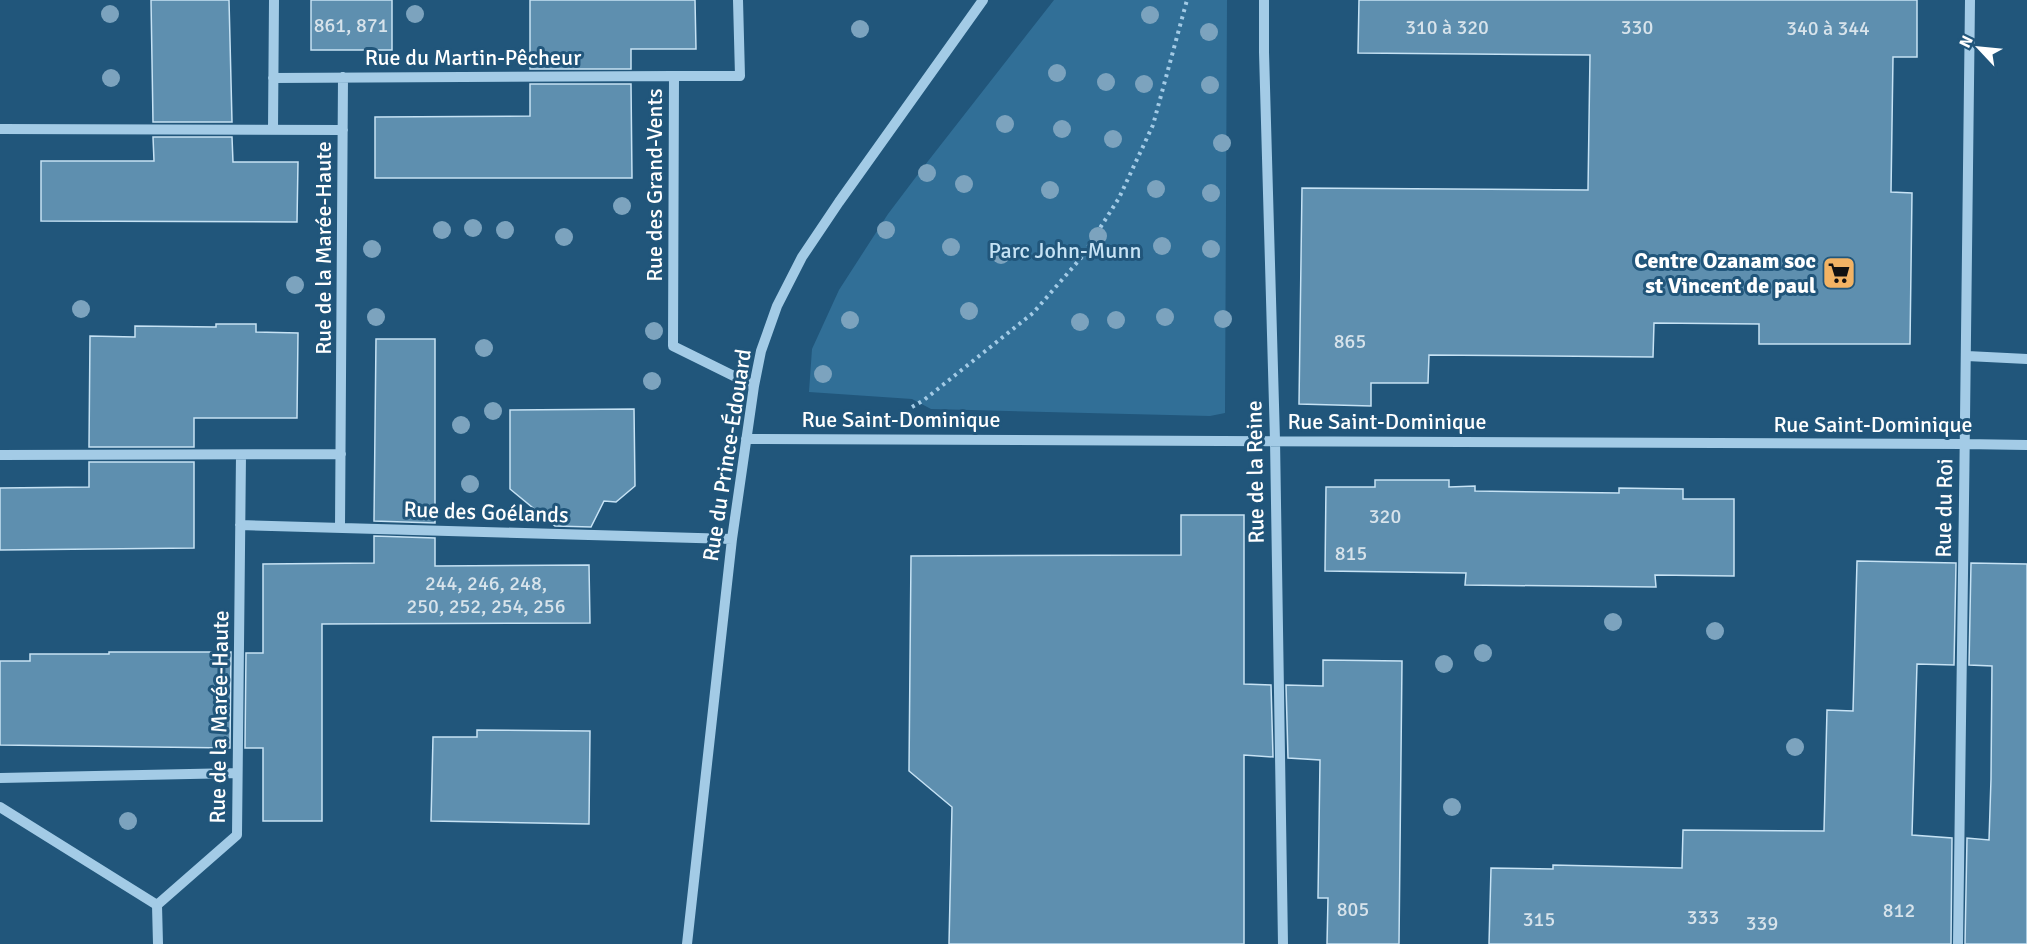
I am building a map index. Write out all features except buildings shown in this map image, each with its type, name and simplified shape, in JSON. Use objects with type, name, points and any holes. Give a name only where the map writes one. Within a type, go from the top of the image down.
[{"type":"street","points":[[273,129],[274,0]]},
{"type":"street","name":"Rue des Grand-Vents","points":[[738,0],[740,76],[674,76],[673,346],[754,386]]},
{"type":"street","name":"Rue du Prince-Édouard","points":[[687,944],[732,539],[761,351],[777,306],[802,257],[982,0]]},
{"type":"street","name":"Rue de la Reine","points":[[1264,0],[1275,440],[1283,944]]},
{"type":"street","name":"Rue du Roi","points":[[1958,944],[1970,0]]},
{"type":"street","name":"Rue du Martin-Pêcheur","points":[[273,78],[674,76]]},
{"type":"street","name":"Rue de la Marée-Haute","points":[[340,527],[344,77]]},
{"type":"street","points":[[0,129],[343,130]]},
{"type":"street","points":[[1967,356],[2027,359]]},
{"type":"street","name":"Rue Saint-Dominique","points":[[746,439],[1275,440],[2027,446]]},
{"type":"street","points":[[0,455],[341,454]]},
{"type":"street","name":"Rue de la Marée-Haute","points":[[157,905],[237,835],[241,455]]},
{"type":"street","name":"Rue des Goélands","points":[[240,525],[732,539]]},
{"type":"street","points":[[0,777],[237,773]]},
{"type":"street","points":[[0,807],[157,905],[158,944]]},
{"type":"path","points":[[912,407],[924,400],[1033,313],[1081,258],[1119,198],[1153,125],[1187,0]]},
{"type":"green space","name":"Parc John-Munn","points":[[1054,0],[1227,0],[1225,413],[1210,416],[931,409],[912,399],[809,392],[812,349],[839,290],[888,214]]},
{"type":"place","name":"Centre Ozanam soc st Vincent de paul","points":[[1839,273]]}]
